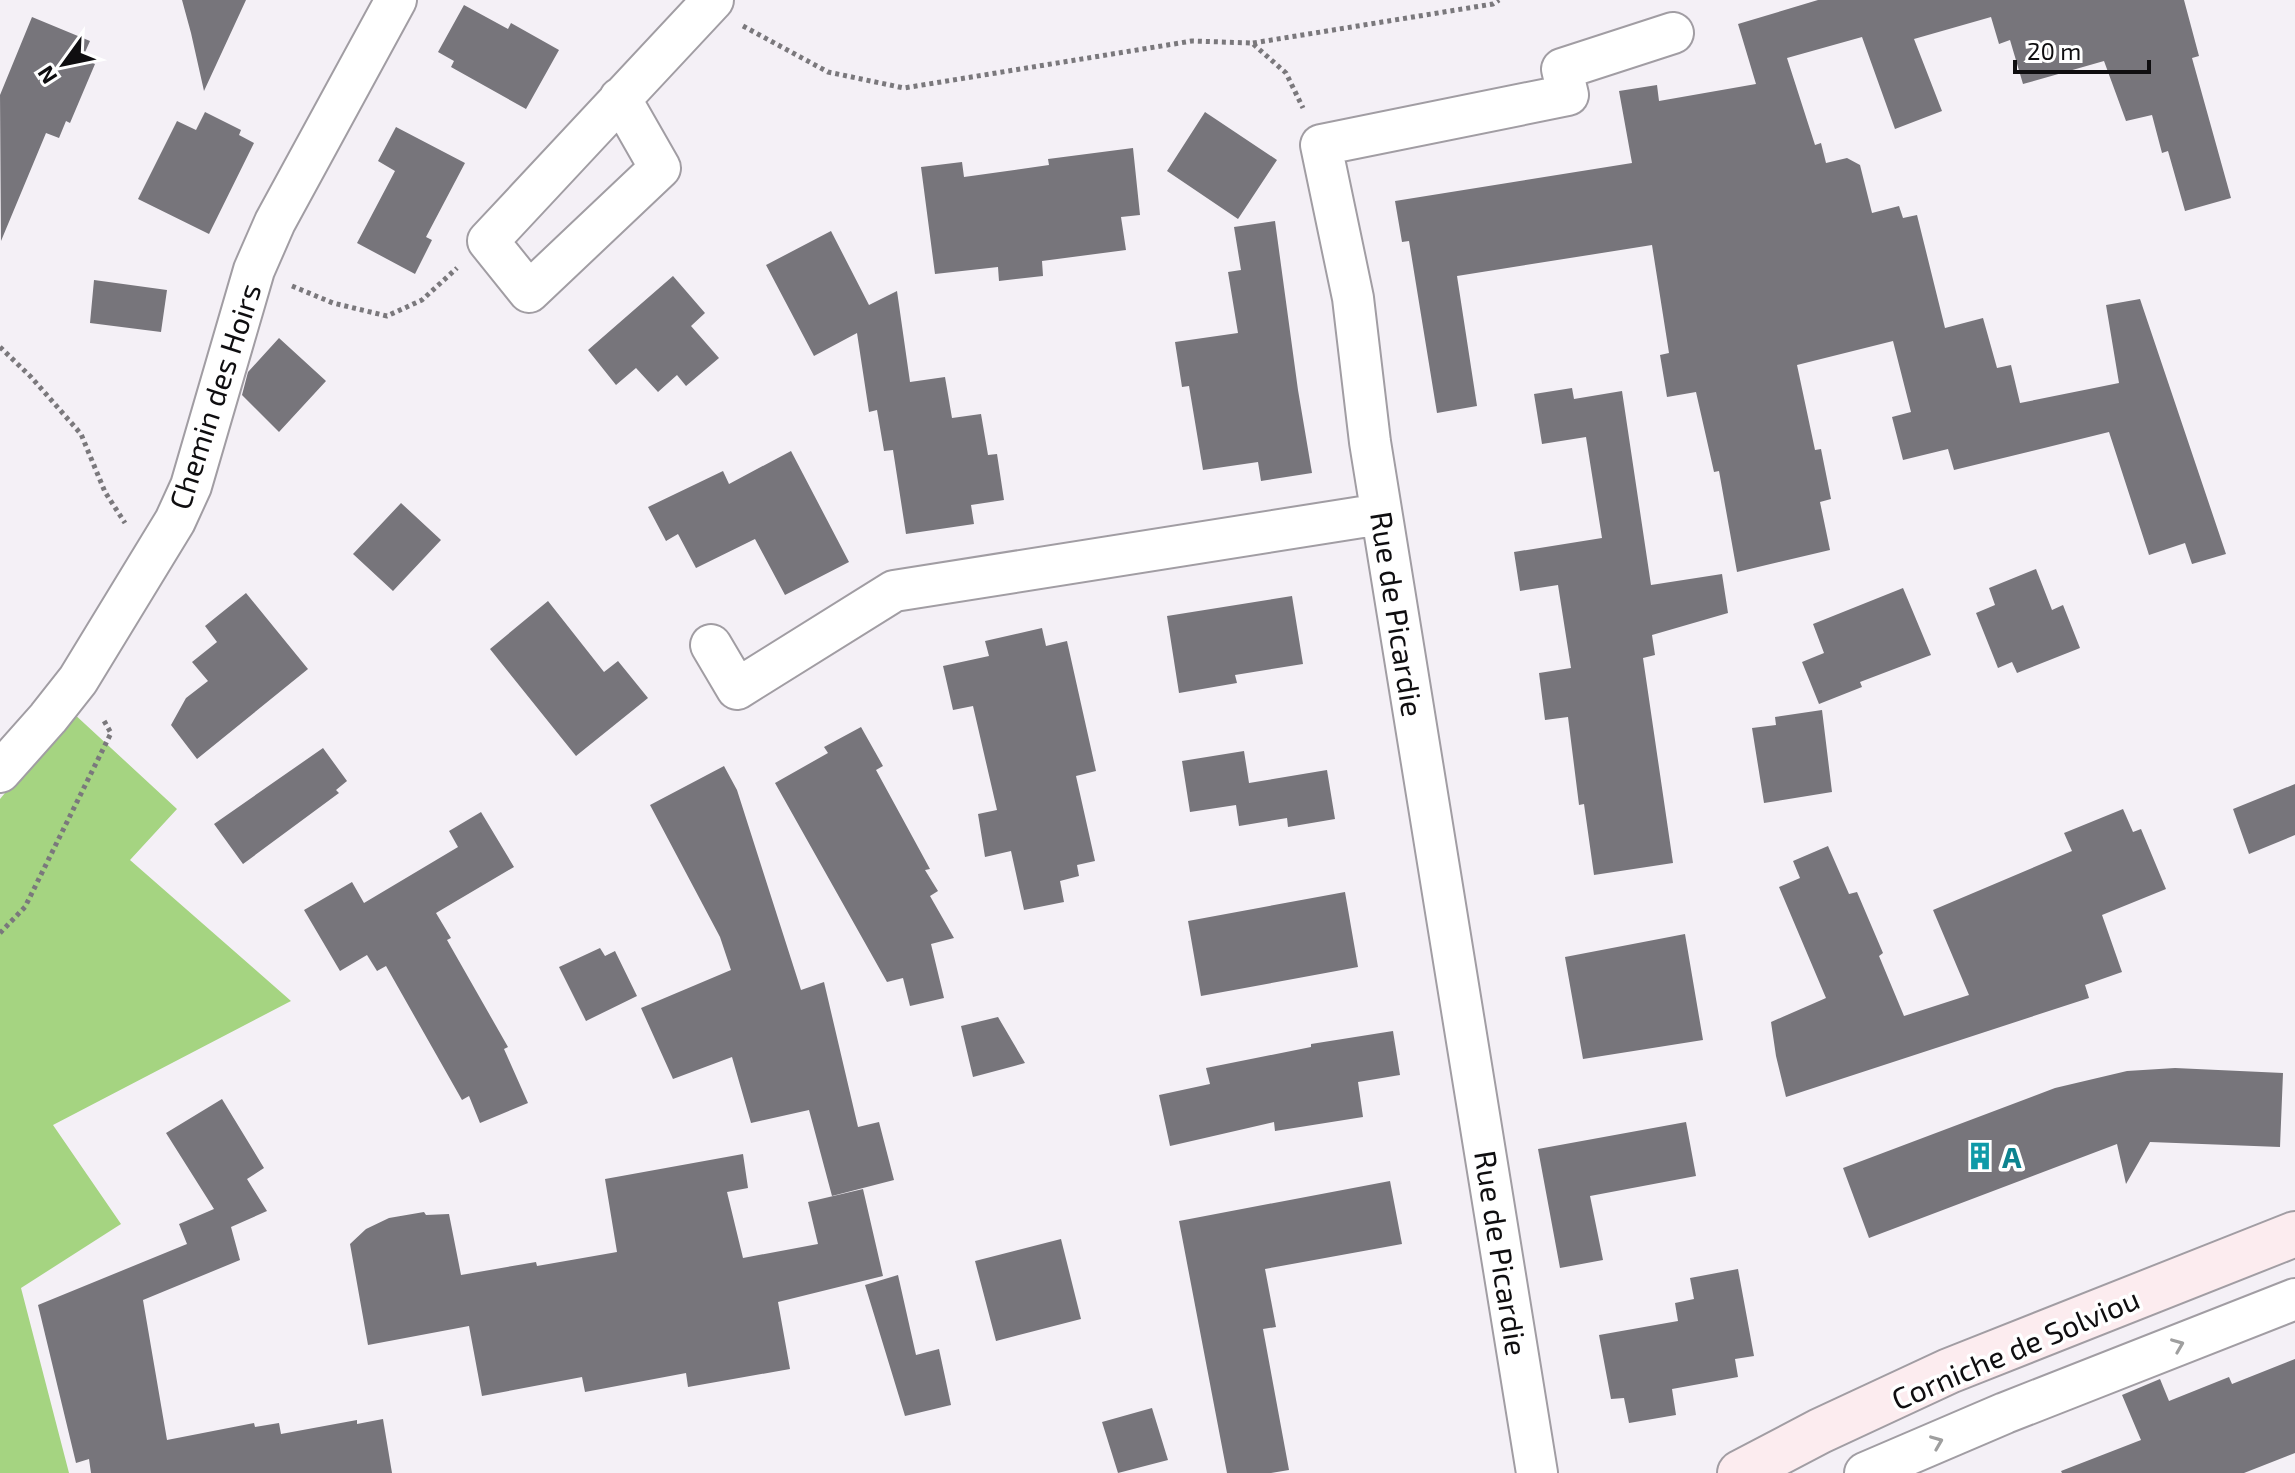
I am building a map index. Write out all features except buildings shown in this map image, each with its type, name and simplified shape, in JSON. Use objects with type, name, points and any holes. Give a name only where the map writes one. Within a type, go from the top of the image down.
[{"type":"main road","name":"Corniche de Solviou","points":[[1740,1473],[1820,1431],[1949,1371],[2295,1234]]},
{"type":"street","name":"Chemin des Hoirs","points":[[0,772],[78,680],[175,521],[191,486],[254,270],[275,222],[396,0]]},
{"type":"street","points":[[620,98],[660,168],[529,292],[488,241],[620,98],[709,3]]},
{"type":"street","points":[[1321,145],[1568,95],[1562,69],[1673,33]]},
{"type":"street","name":"Rue de Picardie","points":[[1321,145],[1353,298],[1381,514],[1537,1473]]},
{"type":"street","points":[[711,645],[737,689],[894,591],[1381,514]]},
{"type":"street","points":[[1865,1473],[2005,1413],[2295,1299]]},
{"type":"path","points":[[709,3],[828,72],[904,88],[1192,41],[1252,43],[1493,4],[1499,0]]},
{"type":"path","points":[[1252,43],[1286,73],[1321,145]]},
{"type":"path","points":[[254,270],[333,303],[387,316],[422,300],[488,241]]},
{"type":"path","points":[[0,347],[81,434],[105,492],[150,564]]},
{"type":"path","points":[[0,933],[25,907],[111,733],[78,680]]},
{"type":"green space","points":[[72,712],[177,809],[130,860],[291,1001],[53,1125],[121,1224],[21,1288],[69,1473],[0,1473],[0,799]]},
{"type":"place","name":"A","points":[[1980,1156]]}]
